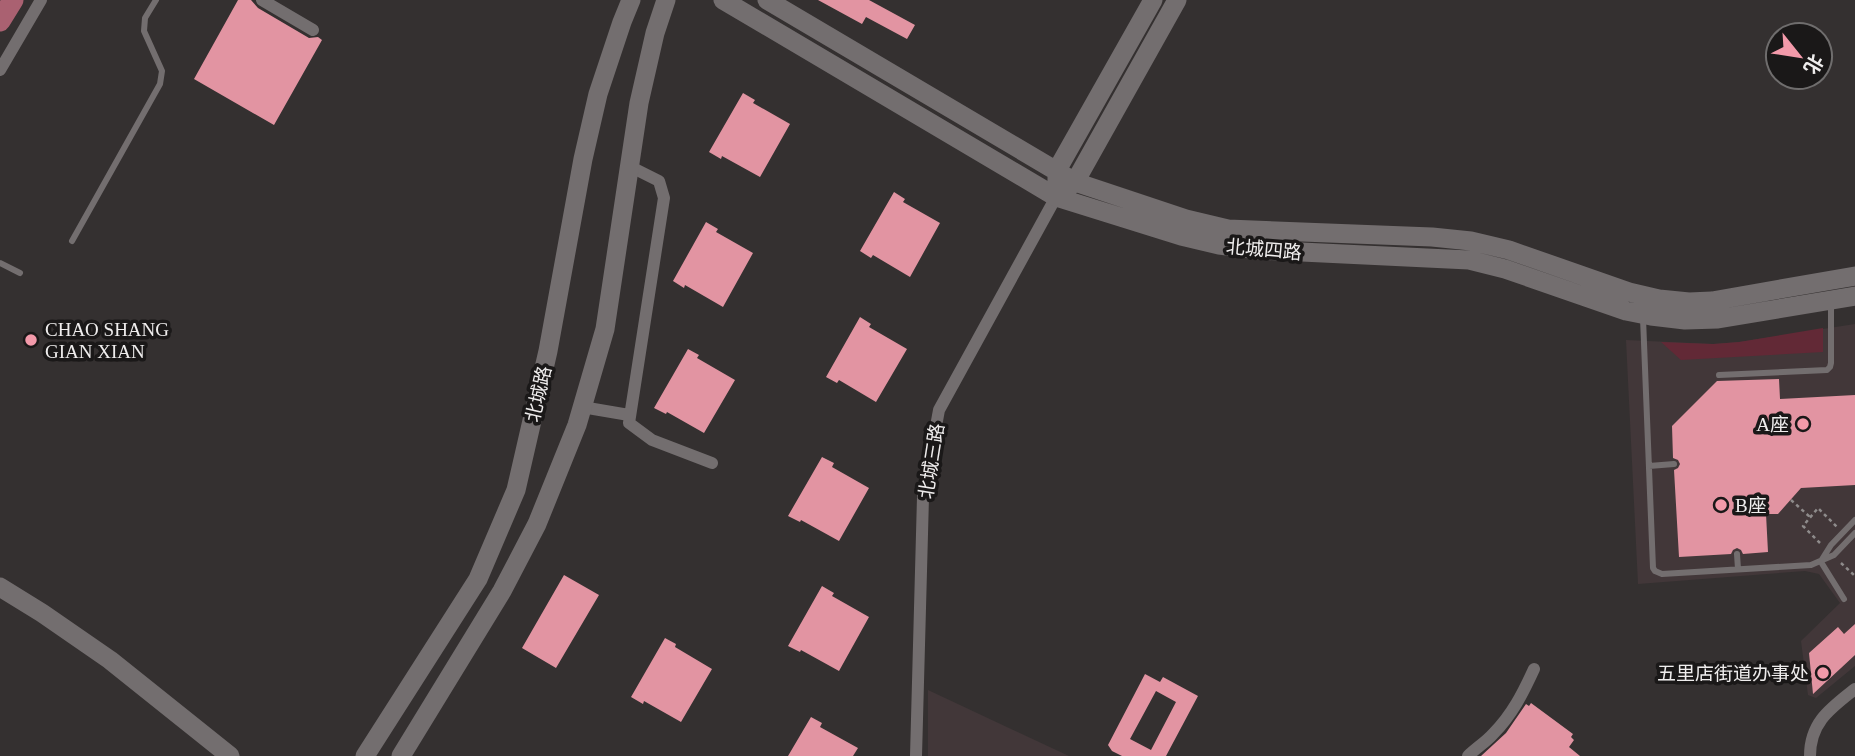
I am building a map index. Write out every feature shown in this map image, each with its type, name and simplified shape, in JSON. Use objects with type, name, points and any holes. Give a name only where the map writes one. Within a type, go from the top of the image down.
[{"type":"main road","points":[[0,22],[13,0]]},
{"type":"main road","name":"北城路","points":[[365,756],[478,579],[516,490],[548,351],[598,94],[631,0]]},
{"type":"main road","points":[[401,756],[502,591],[537,524],[577,425],[605,329],[644,79],[666,0]]},
{"type":"main road","name":"北城四路","points":[[723,0],[1056,197],[1181,236],[1219,245],[1259,250],[1469,260],[1505,269],[1626,311],[1659,299],[1712,301],[1855,276]]},
{"type":"main road","name":"北城四路","points":[[768,0],[1075,182],[1186,219],[1228,229],[1471,241],[1509,250],[1629,292],[1642,305],[1685,320],[1718,319],[1855,296]]},
{"type":"main road","name":"北城三路","points":[[1056,197],[1057,170],[1153,0]]},
{"type":"main road","name":"北城三路","points":[[1056,197],[1075,182],[1177,0]]},
{"type":"main road","points":[[0,587],[110,660],[230,756]]},
{"type":"street","points":[[0,70],[41,0]]},
{"type":"street","points":[[262,0],[313,30]]},
{"type":"street","points":[[629,166],[659,181],[664,198],[629,423],[652,440],[712,463]]},
{"type":"street","name":"北城三路","points":[[916,756],[923,497],[939,410],[1056,197]]},
{"type":"street","points":[[582,407],[629,415]]},
{"type":"street","points":[[1468,756],[1503,723],[1519,701],[1534,669]]},
{"type":"street","points":[[1810,756],[1810,743],[1823,717],[1855,689]]},
{"type":"lane","points":[[72,241],[160,84],[162,71],[144,31],[145,18],[156,0]]},
{"type":"lane","points":[[0,263],[20,273]]},
{"type":"lane","points":[[1719,375],[1827,370],[1832,363],[1831,300]]},
{"type":"lane","points":[[1642,305],[1655,571],[1662,574],[1811,565],[1834,555],[1855,533]]},
{"type":"lane","points":[[1649,466],[1674,464]]},
{"type":"lane","points":[[1821,562],[1831,545],[1855,520]]},
{"type":"lane","points":[[1737,554],[1738,569]]},
{"type":"lane","points":[[1821,562],[1844,599]]},
{"type":"path","points":[[1791,500],[1810,517]]},
{"type":"path","points":[[1824,546],[1803,526],[1818,508],[1839,529]]},
{"type":"path","points":[[1839,560],[1855,576]]},
{"type":"shaded area","points":[[1855,324],[1855,666],[1816,698],[1808,695],[1801,641],[1840,603],[1819,574],[1805,571],[1638,584],[1626,340],[1713,344]]},
{"type":"shaded area","points":[[1823,328],[1823,352],[1681,360],[1661,342],[1739,342]]},
{"type":"shaded area","points":[[928,690],[1069,756],[928,756]]},
{"type":"building","points":[[238,0],[251,0],[258,8],[309,38],[318,37],[322,40],[274,125],[194,79]]},
{"type":"building","points":[[818,0],[869,0],[915,25],[907,39],[866,17],[862,24]]},
{"type":"building","points":[[743,93],[755,100],[753,103],[790,124],[760,177],[722,156],[721,159],[709,152]]},
{"type":"building","points":[[894,192],[905,199],[903,202],[940,223],[910,277],[873,255],[871,258],[860,251]]},
{"type":"building","points":[[706,222],[718,229],[716,232],[753,253],[723,307],[673,281]]},
{"type":"building","points":[[860,317],[871,324],[869,327],[907,349],[876,402],[839,380],[837,383],[826,377]]},
{"type":"building","points":[[688,349],[699,355],[697,358],[735,380],[704,433],[667,412],[666,414],[654,408]]},
{"type":"building","points":[[1779,379],[1780,399],[1855,395],[1855,485],[1801,488],[1778,514],[1766,514],[1768,552],[1743,554],[1737,548],[1731,554],[1679,557],[1674,470],[1680,464],[1673,458],[1672,426],[1717,381]]},
{"type":"building","points":[[822,457],[834,463],[832,467],[869,488],[839,541],[801,520],[800,522],[788,516]]},
{"type":"building","points":[[564,575],[599,595],[556,668],[522,648]]},
{"type":"building","points":[[822,586],[834,593],[832,596],[869,617],[839,671],[801,650],[800,652],[788,646]]},
{"type":"building","name":"五里店街道办事处","points":[[1855,624],[1855,655],[1813,694],[1809,653],[1838,627],[1844,634]]},
{"type":"building","points":[[665,638],[712,669],[681,722],[644,701],[643,704],[631,697]]},
{"type":"building","points":[[1145,674],[1160,682],[1163,677],[1198,696],[1166,756],[1122,756],[1112,751],[1108,745]],"holes":[[[1156,691],[1176,702],[1151,750],[1130,739]]]},
{"type":"building","points":[[1531,703],[1573,734],[1571,737],[1574,740],[1569,747],[1580,756],[1481,756],[1506,733],[1526,704],[1529,706]]},
{"type":"building","points":[[811,717],[822,723],[820,727],[858,748],[853,756],[788,756]]},
{"type":"place","name":"CHAO SHANG GIAN XIAN","points":[[31,340]]},
{"type":"place","name":"A座","points":[[1803,424]]},
{"type":"place","name":"B座","points":[[1721,505]]},
{"type":"place","name":"五里店街道办事处","points":[[1823,673]]}]
